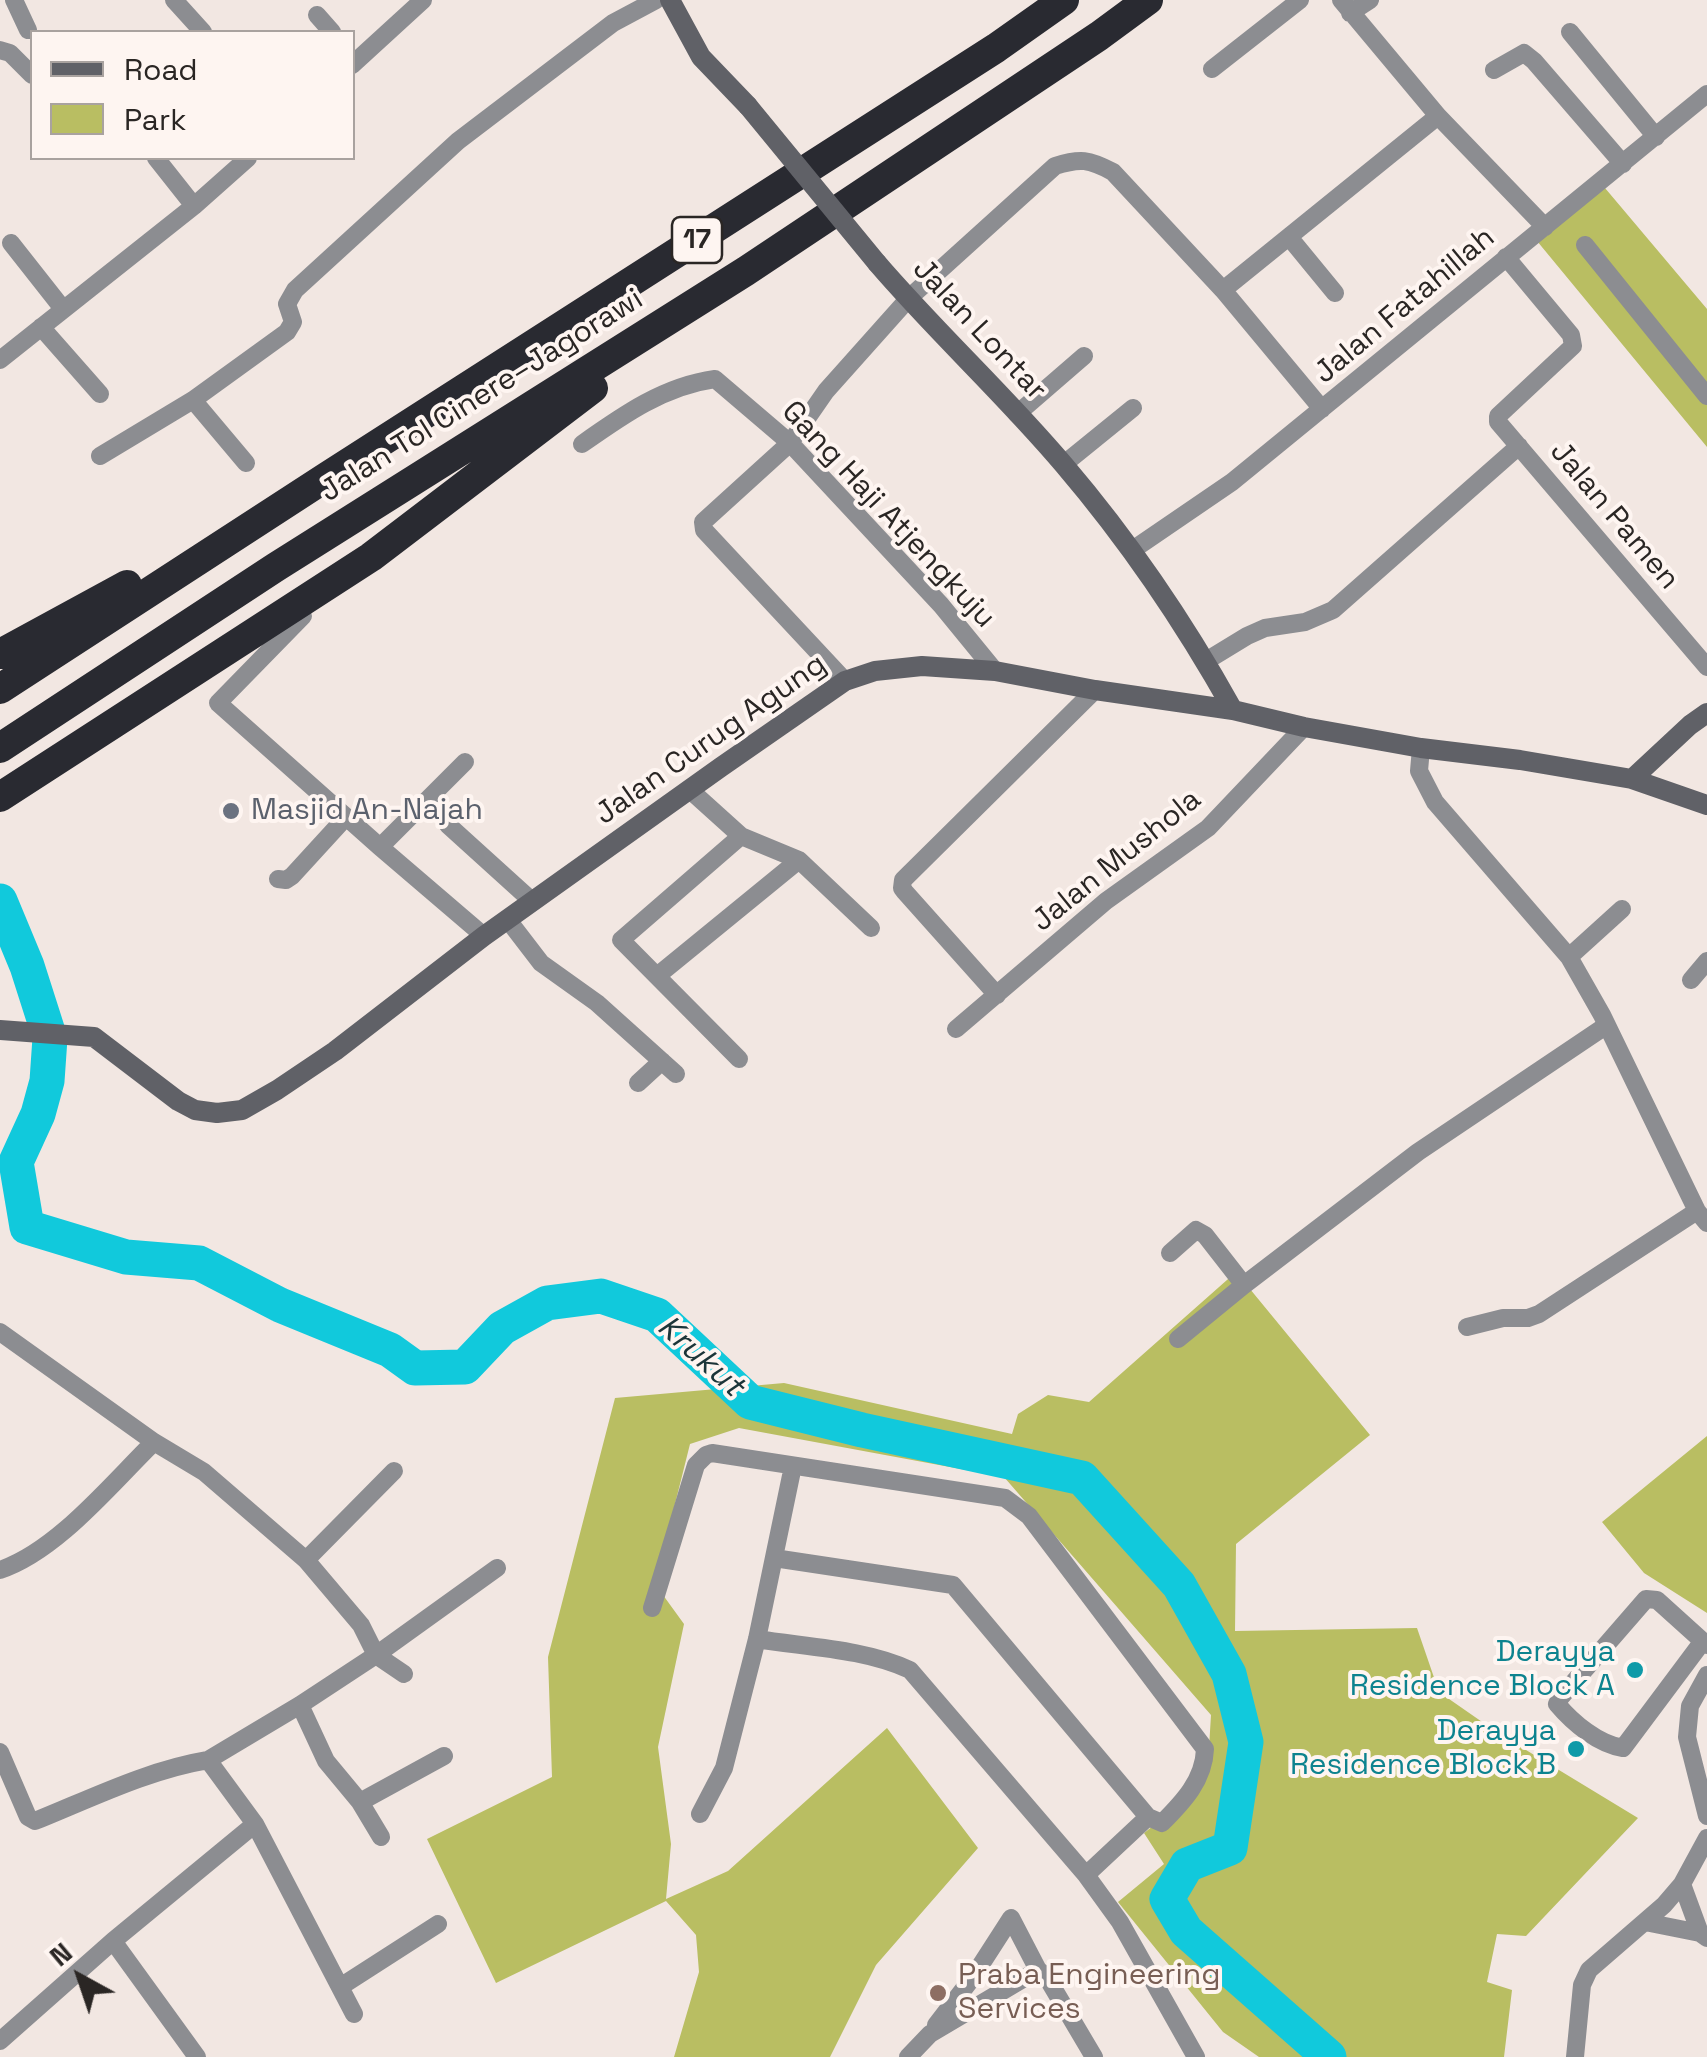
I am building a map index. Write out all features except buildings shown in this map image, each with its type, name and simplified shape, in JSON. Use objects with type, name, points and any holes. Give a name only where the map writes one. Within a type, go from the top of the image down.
[{"type":"highway","name":"Jalan Tol Cinere–Jagorawi","points":[[0,690],[996,48],[1064,0]]},
{"type":"highway","name":"Jalan Tol Cinere–Jagorawi","points":[[0,748],[276,566],[746,271],[1148,0]]},
{"type":"highway","points":[[0,798],[371,558],[746,271]]},
{"type":"highway","points":[[0,654],[328,476]]},
{"type":"highway","points":[[0,815],[117,724]]},
{"type":"street","points":[[14,0],[28,30]]},
{"type":"street","points":[[174,0],[201,30]]},
{"type":"street","points":[[355,60],[423,0]]},
{"type":"street","points":[[100,456],[193,400],[287,332],[293,322],[287,304],[295,290],[458,141],[613,23],[656,0]]},
{"type":"street","name":"Jalan Lontar","points":[[670,0],[701,57],[748,106],[877,263],[1064,464],[1131,551],[1206,661],[1233,710]]},
{"type":"street","points":[[1212,69],[1300,0]]},
{"type":"street","points":[[1370,0],[1345,6],[1438,116],[1545,227]]},
{"type":"street","points":[[317,15],[330,30]]},
{"type":"street","points":[[1570,32],[1656,138]]},
{"type":"street","points":[[0,50],[10,53],[30,74]]},
{"type":"street","points":[[1494,70],[1524,53],[1624,164]]},
{"type":"street","name":"Jalan Fatahillah","points":[[1131,551],[1232,482],[1707,94]]},
{"type":"street","points":[[1223,290],[1438,116]]},
{"type":"street","points":[[845,681],[727,557],[702,526],[703,522],[790,443],[826,391],[910,298],[1055,166],[1078,159],[1096,162],[1113,172],[1223,290],[1322,409]]},
{"type":"street","points":[[158,160],[194,206]]},
{"type":"street","points":[[0,360],[194,206],[246,160]]},
{"type":"street","points":[[1290,237],[1335,293]]},
{"type":"street","points":[[10,243],[63,308]]},
{"type":"street","points":[[1584,244],[1707,396]]},
{"type":"street","points":[[1206,661],[1264,628],[1305,622],[1332,610],[1519,446],[1498,422],[1498,416],[1574,346],[1571,335],[1506,257]]},
{"type":"street","points":[[41,327],[100,394]]},
{"type":"street","points":[[1017,414],[1084,356]]},
{"type":"street","name":"Gang Haji Atjengkuju","points":[[582,444],[659,394],[714,379],[790,443],[940,605],[994,671]]},
{"type":"street","points":[[193,400],[246,463]]},
{"type":"street","points":[[1064,464],[1133,408]]},
{"type":"street","name":"Jalan Pamen","points":[[1519,446],[1707,667]]},
{"type":"street","points":[[302,616],[218,703],[484,936]]},
{"type":"street","name":"Jalan Curug Agung","points":[[0,1030],[94,1037],[195,1110],[242,1110],[336,1050],[484,936],[845,681],[874,671],[922,666],[994,671],[1233,710],[1304,728],[1421,748],[1632,780],[1707,805]]},
{"type":"street","points":[[997,995],[905,892],[903,880],[1095,690]]},
{"type":"street","points":[[1632,780],[1690,724],[1707,713]]},
{"type":"street","name":"Jalan Mushola","points":[[956,1029],[1106,902],[1208,828],[1304,728]]},
{"type":"street","points":[[1421,748],[1420,771],[1435,802],[1569,957],[1702,1217],[1539,1314],[1467,1327]]},
{"type":"street","points":[[380,846],[465,762]]},
{"type":"street","points":[[690,790],[741,836],[799,860],[871,928]]},
{"type":"street","points":[[278,879],[292,876],[346,817]]},
{"type":"street","points":[[448,825],[533,902]]},
{"type":"street","points":[[739,1059],[621,940],[741,836]]},
{"type":"street","points":[[657,976],[799,860]]},
{"type":"street","points":[[1569,957],[1622,910]]},
{"type":"street","points":[[508,920],[541,963],[597,1003],[669,1067],[638,1084]]},
{"type":"street","points":[[1691,980],[1707,961]]},
{"type":"street","points":[[1178,1339],[1418,1152],[1607,1025]]},
{"type":"street","points":[[1170,1252],[1196,1230],[1244,1284]]},
{"type":"street","points":[[0,1332],[154,1442],[204,1472],[306,1560],[361,1625],[376,1655],[404,1674]]},
{"type":"street","points":[[0,1570],[50,1544],[154,1442]]},
{"type":"street","points":[[652,1608],[696,1465],[712,1453],[1005,1498],[1029,1516],[1205,1749],[1205,1763],[1187,1798],[1162,1823],[1148,1817],[953,1585],[774,1558]]},
{"type":"street","points":[[700,1814],[724,1768],[757,1639],[793,1466]]},
{"type":"street","points":[[306,1560],[394,1471]]},
{"type":"street","points":[[0,1752],[28,1817],[35,1821],[155,1772],[208,1760],[300,1706],[497,1568]]},
{"type":"street","points":[[1646,1599],[1657,1600],[1705,1643],[1623,1748],[1608,1746],[1557,1704],[1646,1599]]},
{"type":"street","points":[[757,1639],[892,1661],[910,1670],[1086,1874],[1120,1922],[1196,2057]]},
{"type":"street","points":[[1707,1675],[1690,1706],[1687,1737],[1707,1816]]},
{"type":"street","points":[[300,1706],[326,1761],[360,1802],[381,1837]]},
{"type":"street","points":[[360,1802],[444,1756]]},
{"type":"street","points":[[208,1760],[256,1824],[354,2014]]},
{"type":"street","points":[[1086,1874],[1148,1817]]},
{"type":"street","points":[[0,2042],[113,1941],[256,1824]]},
{"type":"street","points":[[1575,2057],[1582,1985],[1589,1970],[1664,1905],[1682,1884],[1707,1838]]},
{"type":"street","points":[[1682,1884],[1703,1936]]},
{"type":"street","points":[[908,2057],[930,2034],[1011,1918],[1038,1970],[1046,1976],[1091,2052],[1072,2057]]},
{"type":"street","points":[[1645,1922],[1703,1936]]},
{"type":"street","points":[[340,1987],[438,1924]]},
{"type":"street","points":[[113,1941],[196,2057]]},
{"type":"street","points":[[930,2034],[1038,1970]]},
{"type":"green space","points":[[1605,188],[1707,309],[1707,447],[1537,241]]},
{"type":"green space","points":[[1236,1272],[1370,1435],[1236,1544],[1235,1631],[1417,1628],[1439,1692],[1498,1733],[1638,1818],[1526,1936],[1497,1934],[1487,1982],[1512,1990],[1504,2057],[1259,2057],[1223,2032],[1118,1902],[1164,1864],[1144,1833],[1186,1800],[1208,1764],[1211,1715],[1004,1477],[739,1428],[690,1444],[655,1584],[684,1624],[658,1747],[671,1844],[666,1899],[728,1871],[887,1728],[978,1848],[876,1965],[830,2057],[674,2057],[699,1972],[696,1935],[666,1901],[496,1983],[427,1839],[552,1777],[548,1657],[615,1398],[784,1383],[1012,1434],[1018,1414],[1048,1395],[1089,1402]]},
{"type":"green space","points":[[1707,1436],[1707,1613],[1644,1573],[1602,1522]]},
{"type":"waterway","name":"Krukut","points":[[0,901],[27,966],[50,1038],[47,1081],[38,1114],[16,1162],[27,1227],[126,1257],[199,1263],[280,1305],[390,1350],[415,1368],[465,1367],[502,1328],[547,1303],[601,1296],[657,1315],[750,1402],[1082,1478],[1179,1585],[1229,1674],[1246,1742],[1230,1848],[1187,1865],[1167,1899],[1186,1931],[1329,2057]]},
{"type":"place","name":"Masjid An-Najah","points":[[231,811]]},
{"type":"place","name":"Derayya Residence Block A","points":[[1635,1670]]},
{"type":"place","name":"Derayya Residence Block B","points":[[1576,1749]]},
{"type":"place","name":"Praba Engineering Services","points":[[938,1993]]}]
